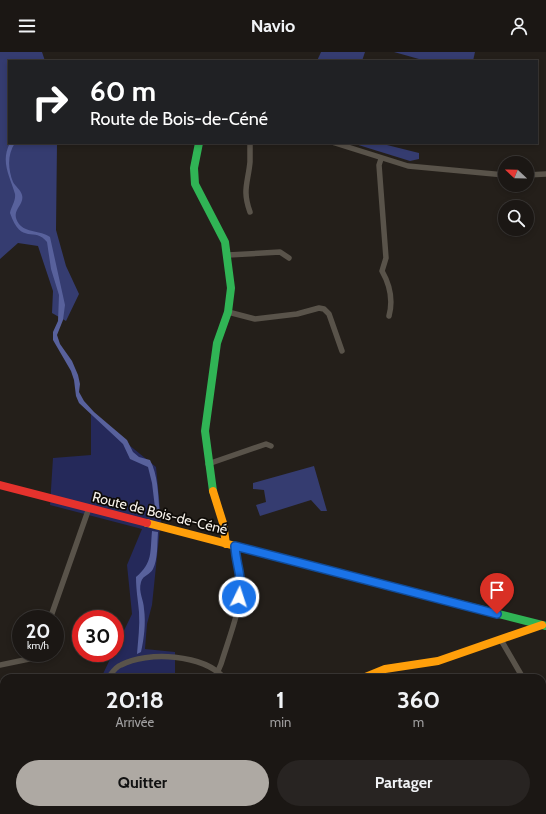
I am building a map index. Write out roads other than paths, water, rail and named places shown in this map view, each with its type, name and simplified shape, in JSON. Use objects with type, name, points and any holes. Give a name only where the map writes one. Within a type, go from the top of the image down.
[{"type":"street","points":[[199,144],[194,168],[195,184],[205,206],[222,235],[228,256],[231,288],[228,312],[217,343],[205,431],[213,494],[223,523],[226,544]]},
{"type":"street","points":[[250,144],[250,163],[245,189],[245,200],[250,212]]},
{"type":"street","points":[[338,144],[408,166],[498,174]]},
{"type":"street","points":[[381,158],[379,166],[386,258],[382,271],[387,280],[392,306],[389,316]]},
{"type":"street","points":[[534,175],[546,174]]},
{"type":"street","points":[[228,256],[280,252],[289,258]]},
{"type":"street","points":[[228,312],[255,320],[297,314],[319,308],[324,309],[329,314],[342,351]]},
{"type":"street","points":[[208,464],[266,444],[271,446]]},
{"type":"street","name":"Route de Bois-de-Céné","points":[[0,485],[544,626]]},
{"type":"street","points":[[53,610],[89,508]]},
{"type":"street","points":[[218,671],[222,664],[226,650],[241,587],[240,570],[235,546]]},
{"type":"street","points":[[373,674],[385,669],[438,661],[544,626]]},
{"type":"street","points":[[501,640],[521,674]]},
{"type":"street","points":[[112,674],[120,665],[137,659],[169,657],[188,659],[209,666],[221,674]]},
{"type":"street","points":[[0,665],[14,662]]}]
